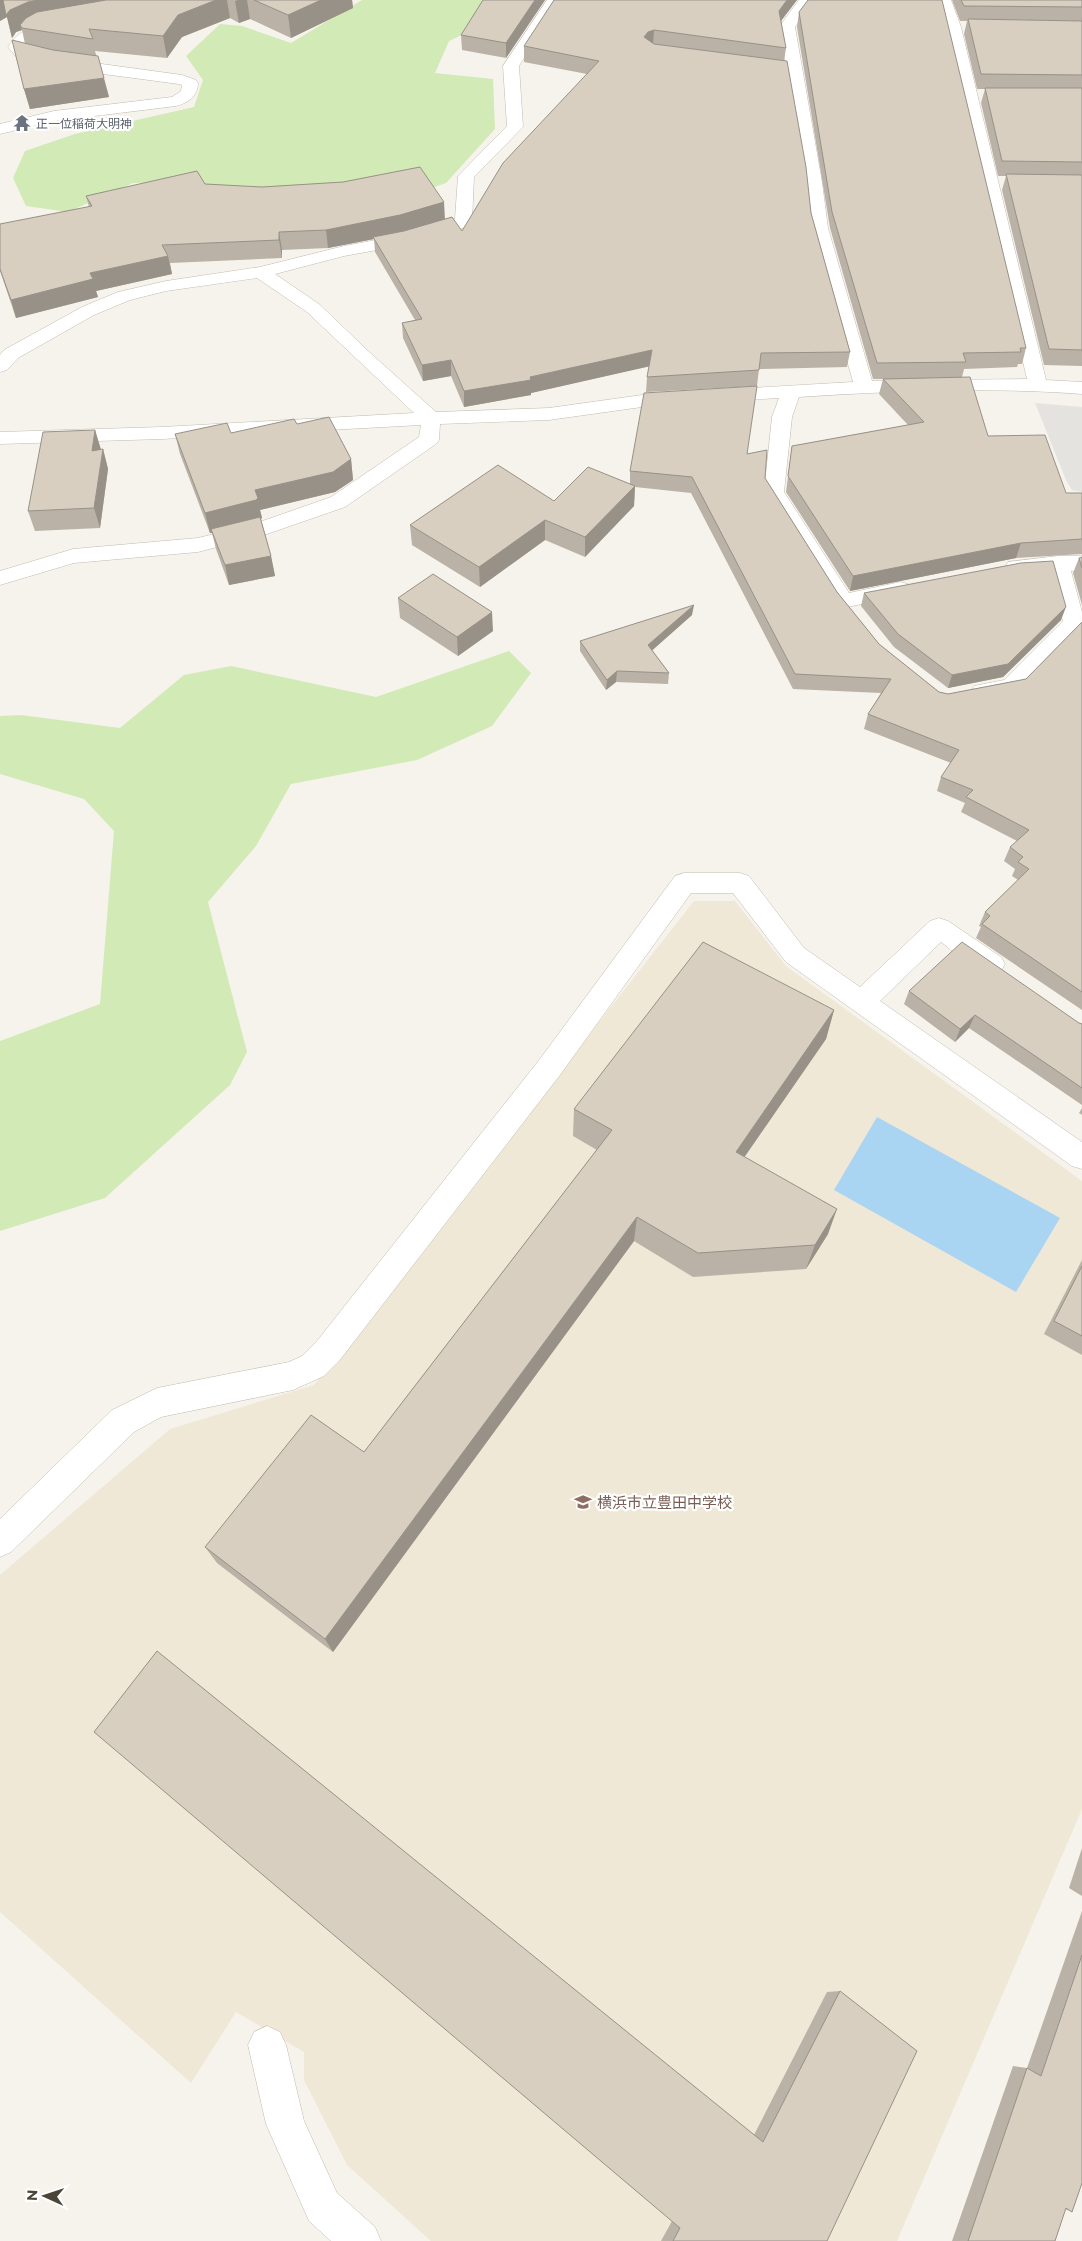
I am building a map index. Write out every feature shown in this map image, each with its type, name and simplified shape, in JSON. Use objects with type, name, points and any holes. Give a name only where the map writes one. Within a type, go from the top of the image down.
[{"type":"street","points":[[807,0],[787,26],[814,182],[819,228],[864,386]]},
{"type":"street","points":[[944,0],[953,27],[1038,385]]},
{"type":"street","points":[[4,355],[88,311],[124,296],[166,286],[260,272],[344,251],[405,240],[463,222],[466,176],[515,126],[511,66],[545,4]]},
{"type":"street","points":[[0,129],[54,116],[176,102],[186,96],[190,90],[190,83],[182,80],[58,63],[22,55],[16,47],[27,34],[39,29],[68,24]]},
{"type":"street","points":[[953,27],[973,28]]},
{"type":"street","points":[[776,68],[794,70]]},
{"type":"street","points":[[968,96],[987,96]]},
{"type":"street","points":[[990,183],[1008,183]]},
{"type":"street","points":[[260,272],[313,308],[361,355],[431,418]]},
{"type":"street","points":[[0,438],[162,433],[431,418],[549,414],[649,400],[791,393],[864,386],[1038,385],[1082,388]]},
{"type":"street","points":[[791,393],[782,417],[774,492],[849,608],[920,586]]},
{"type":"street","points":[[0,578],[73,556],[198,545],[260,529],[338,502],[429,440],[431,418]]},
{"type":"street","points":[[997,571],[1058,563],[1082,563]]},
{"type":"street","points":[[958,697],[1011,686],[1074,623],[1058,563]]},
{"type":"street","points":[[0,1541],[123,1421],[157,1403],[293,1376],[313,1366],[328,1351],[550,1067],[684,883],[740,884],[795,955],[1082,1157]]},
{"type":"street","points":[[862,1002],[939,928],[1010,977]]},
{"type":"street","points":[[267,2044],[285,2124],[323,2206],[360,2241]]},
{"type":"shaded area","points":[[1035,403],[1082,407],[1082,492],[1072,490],[1066,480]]},
{"type":"shaded area","name":"横浜市立豊田中学校","points":[[694,901],[735,901],[786,966],[1082,1181],[1082,1809],[897,2241],[431,2241],[347,2165],[304,2080],[304,2052],[236,2012],[191,2083],[0,1912],[0,1575],[170,1429],[314,1385]]},
{"type":"green space","points":[[362,0],[481,0],[499,8],[498,18],[449,41],[435,73],[493,79],[495,129],[446,183],[423,191],[300,201],[179,182],[133,183],[68,212],[26,206],[13,178],[25,151],[75,134],[194,107],[203,80],[186,56],[220,24],[242,26],[291,43]]},
{"type":"green space","points":[[509,651],[531,673],[492,726],[417,760],[291,784],[256,846],[208,902],[247,1052],[230,1085],[105,1198],[0,1231],[0,1041],[100,1004],[114,831],[84,799],[0,774],[0,716],[21,715],[120,728],[184,675],[231,666],[376,697]]},
{"type":"water","points":[[877,1117],[1060,1218],[1016,1292],[834,1190]]},
{"type":"building","points":[[3,0],[38,0],[10,10],[6,15]]},
{"type":"building","points":[[106,0],[216,0],[178,15],[163,36],[89,29],[93,39],[22,28],[20,25],[26,18],[37,12]]},
{"type":"building","points":[[254,0],[321,0],[288,15]]},
{"type":"building","points":[[483,0],[535,0],[506,43],[461,35]]},
{"type":"building","points":[[554,0],[787,0],[779,11],[786,48],[654,30],[648,32],[644,37],[654,44],[787,61],[806,167],[811,213],[850,352],[761,353],[759,370],[647,377],[652,350],[530,377],[531,380],[464,391],[451,360],[422,365],[402,323],[422,319],[373,237],[404,231],[452,217],[462,231],[503,163],[599,61],[524,46]]},
{"type":"building","points":[[808,0],[942,0],[1026,348],[1020,348],[1021,352],[963,353],[966,362],[877,363],[832,212],[799,12]]},
{"type":"building","points":[[961,0],[1082,0],[1082,7],[964,6]]},
{"type":"building","points":[[968,19],[1082,21],[1082,75],[981,74]]},
{"type":"building","points":[[12,40],[53,50],[98,56],[104,78],[24,89]]},
{"type":"building","points":[[985,88],[1082,88],[1082,162],[1002,161]]},
{"type":"building","points":[[420,167],[444,202],[400,215],[326,230],[279,232],[279,240],[162,245],[168,256],[90,273],[93,279],[11,300],[0,269],[0,224],[92,206],[86,196],[197,171],[205,184],[262,187],[343,182]]},
{"type":"building","points":[[1006,174],[1082,175],[1082,350],[1049,349]]},
{"type":"building","points":[[970,377],[988,436],[1045,435],[1066,493],[1082,493],[1082,539],[1021,543],[853,576],[788,476],[792,446],[924,422],[883,379]]},
{"type":"building","points":[[757,386],[747,454],[767,450],[765,478],[837,592],[879,644],[939,692],[948,694],[1026,679],[1082,622],[1082,992],[982,924],[990,916],[985,912],[1029,869],[1018,862],[1023,857],[1010,847],[1029,830],[966,797],[973,790],[941,777],[959,750],[868,714],[891,679],[795,674],[692,477],[630,471],[644,393]]},
{"type":"building","points":[[329,417],[351,459],[333,472],[255,490],[258,498],[256,500],[205,513],[175,434],[227,423],[231,433],[294,419],[297,424]]},
{"type":"building","points":[[95,430],[92,451],[103,449],[94,508],[28,511],[43,432]]},
{"type":"building","points":[[498,465],[554,501],[588,467],[635,486],[585,537],[545,520],[479,567],[410,525]]},
{"type":"building","points":[[260,517],[271,556],[225,565],[211,529]]},
{"type":"building","points":[[1082,557],[1082,568],[1079,558]]},
{"type":"building","points":[[1053,561],[1066,607],[1008,664],[952,675],[898,634],[864,593],[1021,563]]},
{"type":"building","points":[[433,574],[492,612],[457,637],[398,598]]},
{"type":"building","points":[[694,605],[648,645],[669,673],[617,671],[607,680],[580,641]]},
{"type":"building","points":[[703,942],[834,1010],[736,1152],[837,1209],[815,1245],[698,1253],[637,1217],[325,1639],[205,1547],[311,1415],[364,1452],[612,1130],[574,1109]]},
{"type":"building","points":[[962,942],[1082,1024],[1082,1088],[975,1015],[960,1029],[909,991]]},
{"type":"building","points":[[1082,1266],[1082,1336],[1054,1321]]},
{"type":"building","points":[[157,1651],[763,2142],[840,1991],[917,2051],[827,2241],[673,2241],[680,2228],[94,1732]]},
{"type":"building","points":[[1082,1955],[1082,2183],[1072,2212],[1066,2208],[1055,2241],[968,2241],[1027,2068],[1041,2076]]},
{"type":"place","name":"正一位稲荷大明神","points":[[22,123]]},
{"type":"place","name":"横浜市立豊田中学校","points":[[583,1502]]}]
